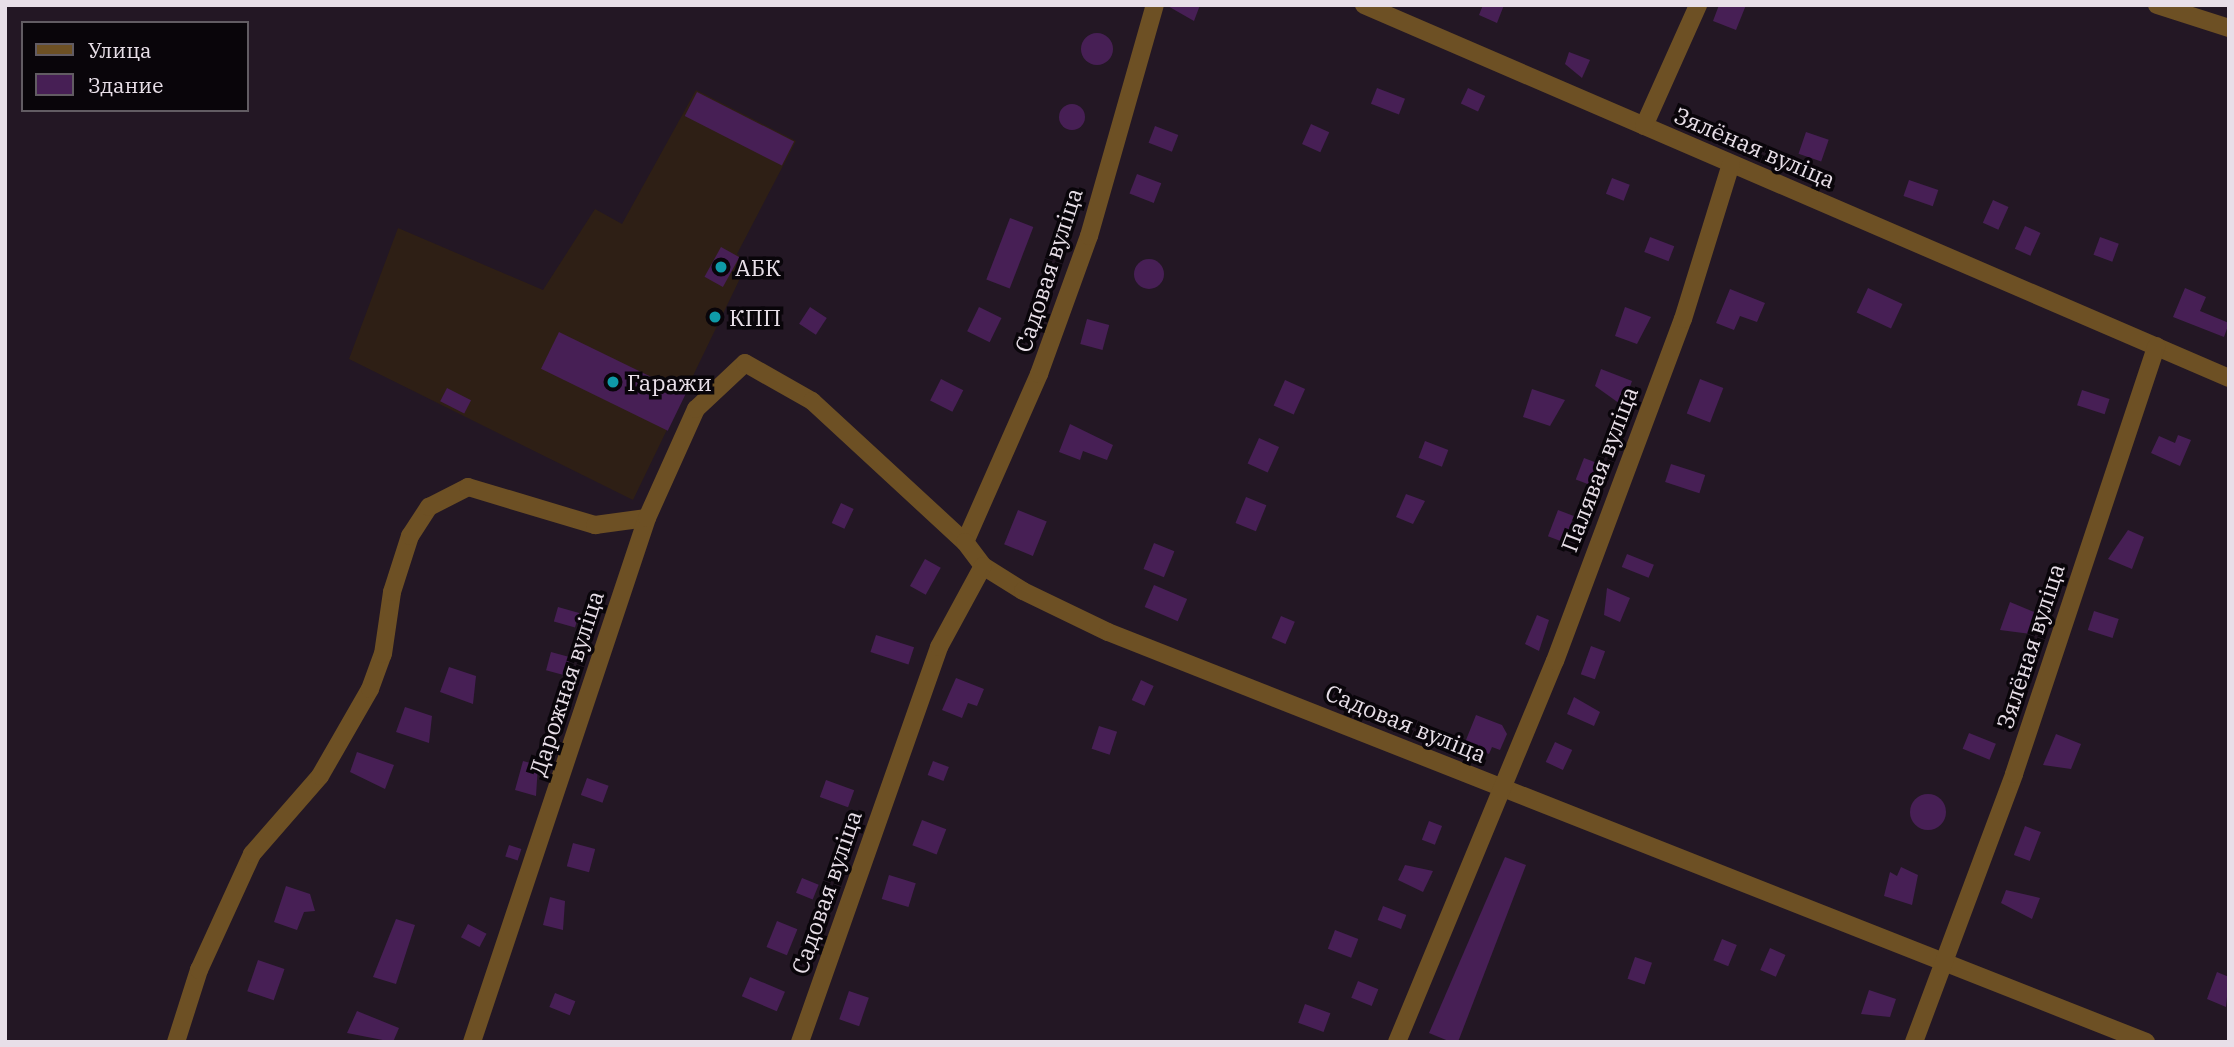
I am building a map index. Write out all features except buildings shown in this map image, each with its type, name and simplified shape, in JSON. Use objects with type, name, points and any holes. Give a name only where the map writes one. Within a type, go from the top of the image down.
[{"type":"street","name":"Садовая вуліца","points":[[965,542],[1039,374],[1089,236],[1155,5]]},
{"type":"street","name":"Зялёная вуліца","points":[[1364,5],[2229,378]]},
{"type":"street","name":"Зялёная вуліца","points":[[1644,126],[1698,5]]},
{"type":"street","points":[[2157,5],[2229,28]]},
{"type":"street","name":"Палявая вуліца","points":[[1397,1042],[1504,789],[1683,319],[1731,164]]},
{"type":"street","name":"Зялёная вуліца","points":[[1914,1042],[1946,960],[2156,346]]},
{"type":"street","name":"Садовая вуліца","points":[[745,363],[812,401],[965,542],[983,566],[1108,632],[1504,789]]},
{"type":"street","name":"Дарожная вуліца","points":[[472,1042],[647,518],[696,409],[745,363]]},
{"type":"street","points":[[176,1042],[199,970],[252,854],[320,776],[370,688],[383,654],[392,592],[410,536],[429,507],[468,487],[595,525],[647,518]]},
{"type":"street","name":"Садовая вуліца","points":[[800,1042],[939,647],[983,566]]},
{"type":"street","points":[[1504,789],[1946,960],[2146,1042]]},
{"type":"shaded area","points":[[696,90],[796,141],[737,254],[747,264],[633,500],[349,359],[398,228],[543,290],[595,209],[622,224]]},
{"type":"place","name":"АБК","points":[[721,267]]},
{"type":"place","name":"КПП","points":[[715,317]]},
{"type":"place","name":"Гаражи","points":[[613,382]]}]
